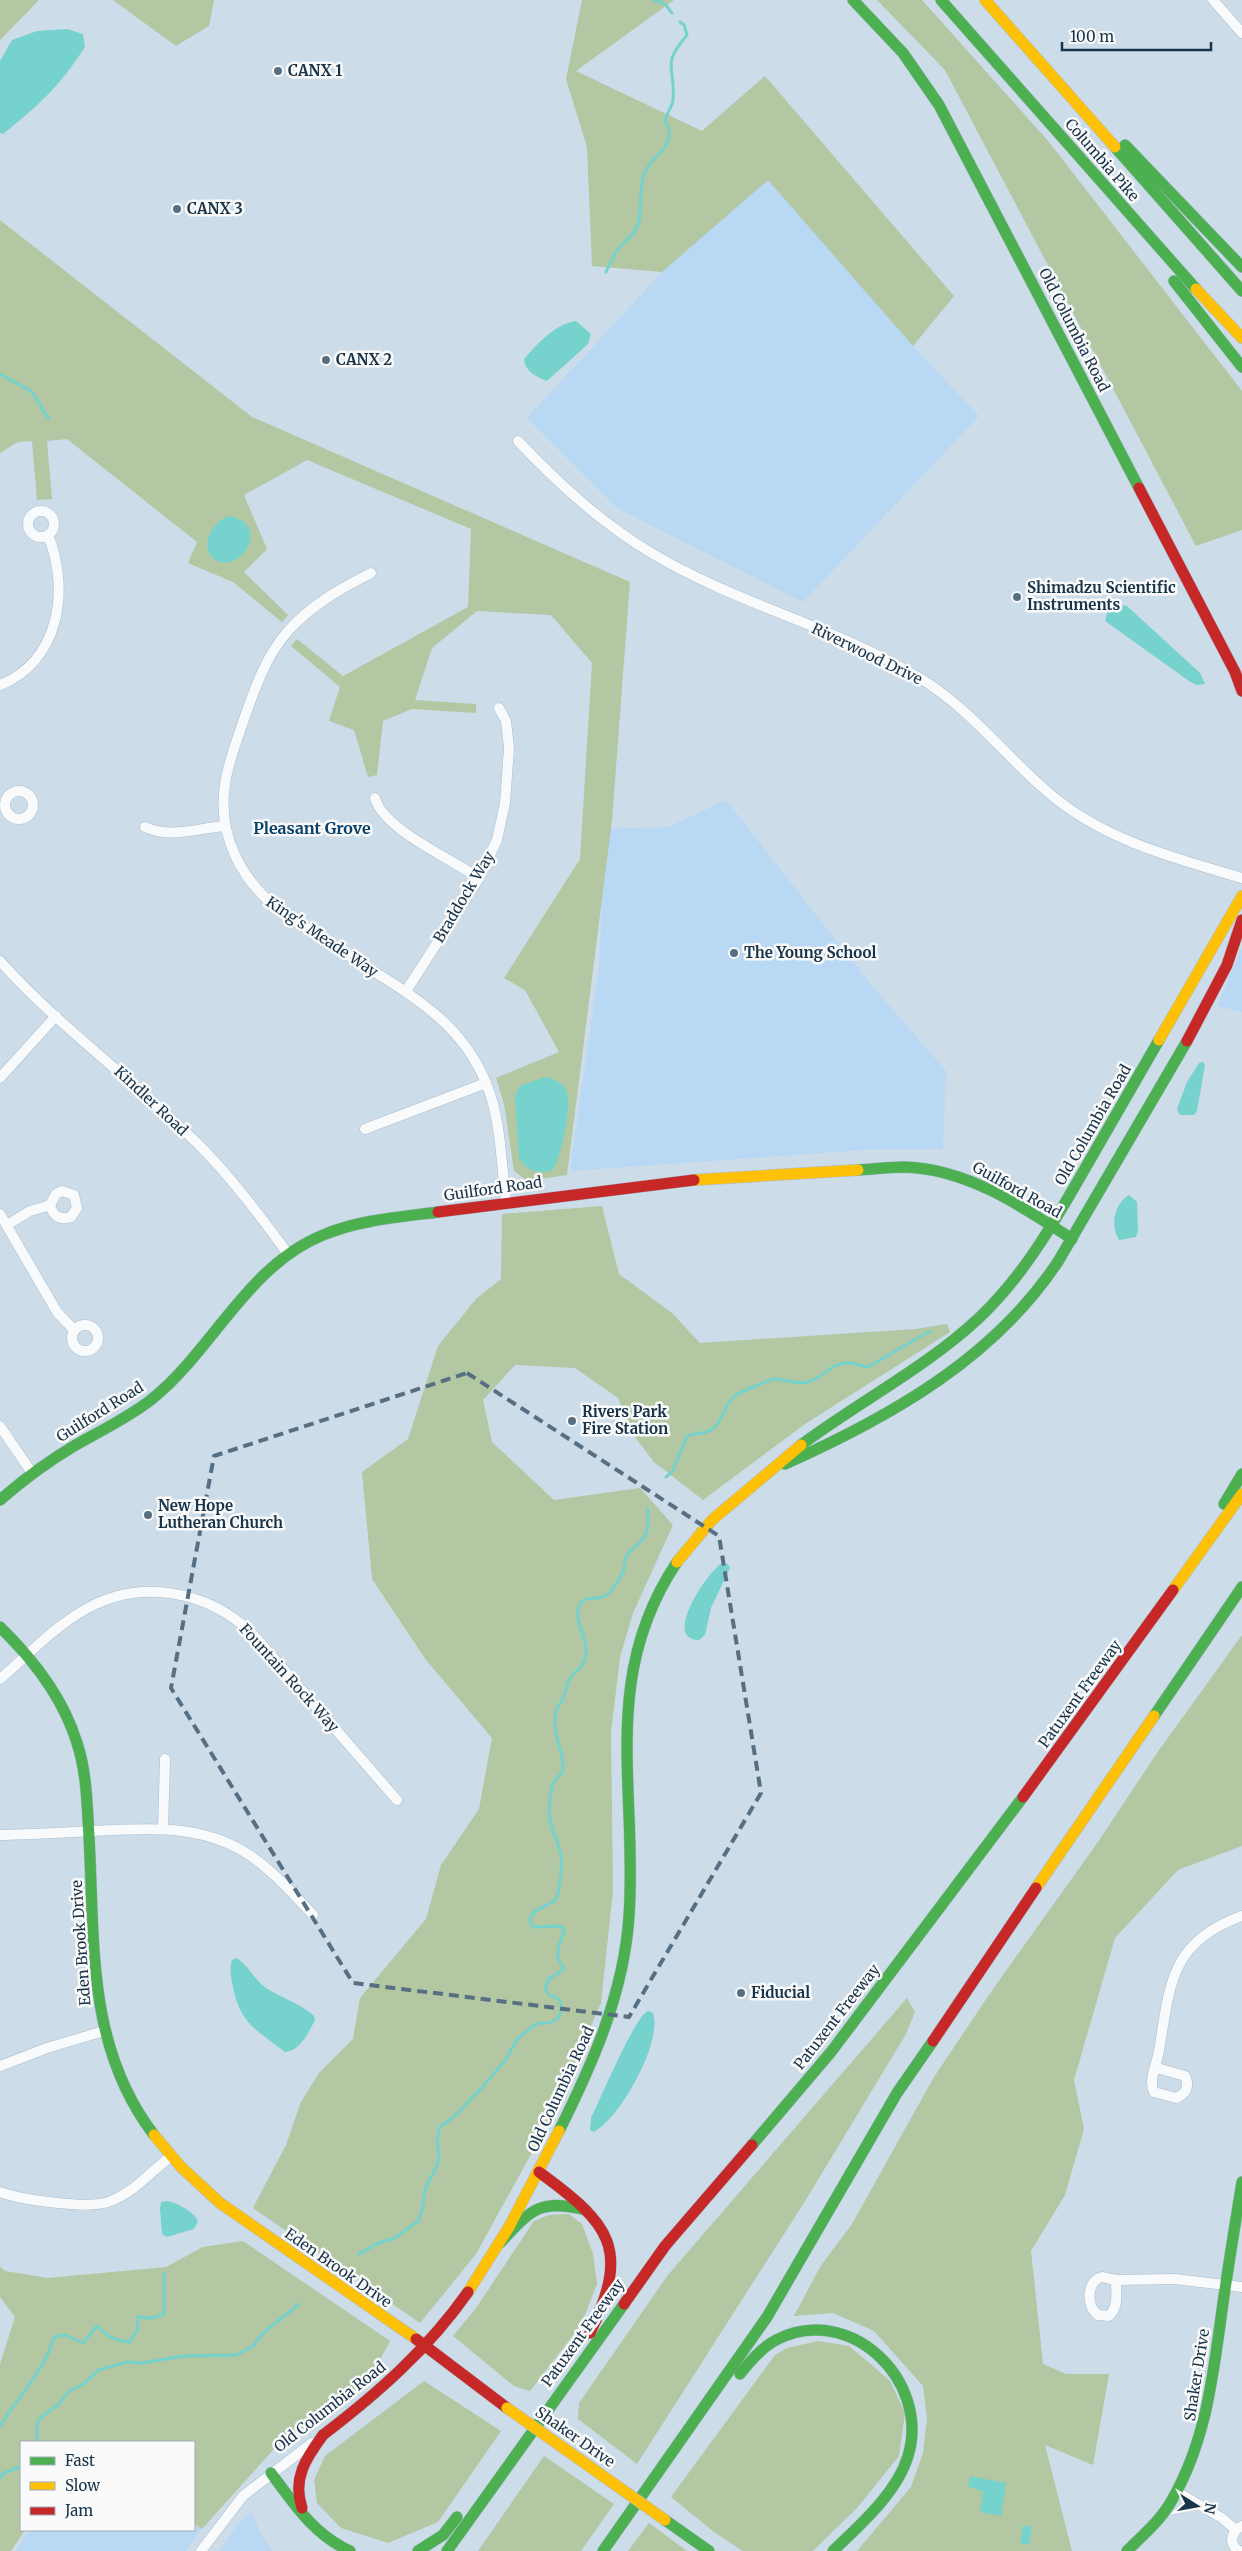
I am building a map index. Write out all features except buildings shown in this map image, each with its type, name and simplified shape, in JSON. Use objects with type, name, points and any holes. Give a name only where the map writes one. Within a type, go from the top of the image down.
[{"type":"main road","name":"Old Columbia Road","points":[[853,0],[903,53],[939,105],[1242,690]]},
{"type":"main road","name":"Columbia Pike","points":[[941,0],[1185,278],[1242,338]]},
{"type":"main road","name":"Columbia Pike","points":[[985,0],[1242,291]]},
{"type":"main road","points":[[1034,55],[1156,174],[1242,267]]},
{"type":"main road","points":[[1010,79],[1065,154],[1152,252],[1242,367]]},
{"type":"main road","name":"Old Columbia Road","points":[[323,2435],[368,2400],[425,2346],[472,2284],[500,2243],[539,2172],[600,2046],[621,1978],[629,1917],[630,1883],[624,1742],[628,1689],[640,1637],[665,1582],[682,1554],[722,1509],[801,1445],[925,1361],[974,1323],[1019,1277],[1052,1226],[1242,896]]},
{"type":"main road","name":"Old Columbia Road","points":[[772,1470],[807,1455],[912,1398],[968,1360],[989,1342],[1038,1290],[1072,1239],[1204,1011],[1230,957],[1242,920]]},
{"type":"main road","name":"Guilford Road","points":[[0,1500],[32,1473],[126,1417],[166,1387],[207,1344],[268,1271],[288,1254],[331,1231],[363,1222],[670,1182],[878,1168],[924,1168],[962,1177],[1052,1226],[1072,1239]]},
{"type":"main road","points":[[1136,1642],[1242,1474]]},
{"type":"main road","name":"Patuxent Freeway","points":[[447,2551],[665,2246],[831,2052],[876,1994],[1136,1642],[1242,1494]]},
{"type":"main road","points":[[603,2551],[767,2317],[897,2093],[1242,1587]]},
{"type":"main road","points":[[1154,1715],[1242,1600]]},
{"type":"main road","name":"Eden Brook Drive","points":[[0,1627],[28,1655],[57,1698],[77,1742],[87,1797],[95,1974],[104,2031],[127,2091],[143,2120],[170,2157],[192,2180],[220,2203],[425,2346]]},
{"type":"main road","points":[[539,2172],[576,2198],[599,2223],[610,2251],[612,2264],[610,2290],[602,2312],[553,2401]]},
{"type":"main road","name":"Shaker Drive","points":[[1127,2551],[1150,2528],[1177,2492],[1194,2456],[1207,2418],[1242,2182]]},
{"type":"main road","points":[[500,2243],[538,2207],[563,2204],[589,2211]]},
{"type":"main road","points":[[668,2458],[751,2361],[772,2342],[793,2334],[820,2331],[853,2338],[880,2354],[898,2375],[908,2396],[913,2427],[908,2456],[901,2472],[890,2488],[836,2549]]},
{"type":"main road","name":"Shaker Drive","points":[[425,2346],[507,2408],[709,2551]]},
{"type":"main road","points":[[308,2522],[299,2503],[296,2488],[301,2466],[323,2435]]},
{"type":"main road","points":[[270,2473],[308,2522],[329,2540],[350,2551]]},
{"type":"main road","points":[[418,2551],[443,2535],[468,2504],[502,2473]]},
{"type":"main road","points":[[609,2551],[636,2506]]},
{"type":"street","points":[[1213,0],[1242,33]]},
{"type":"street","name":"Riverwood Drive","points":[[518,441],[559,484],[591,512],[653,554],[722,589],[839,639],[920,678],[969,715],[1050,794],[1091,823],[1145,849],[1242,878]]},
{"type":"street","points":[[0,684],[30,667],[49,642],[55,625],[58,594],[56,564],[48,535]]},
{"type":"street","name":"King's Meade Way","points":[[371,573],[316,605],[288,632],[272,653],[256,684],[229,764],[225,786],[225,826],[230,846],[239,865],[262,897],[406,991],[433,1011],[461,1039],[486,1083],[495,1117],[506,1202]]},
{"type":"street","name":"Braddock Way","points":[[406,991],[479,878],[497,840],[506,803],[508,732],[506,721],[498,708]]},
{"type":"street","points":[[375,798],[378,808],[395,826],[479,878]]},
{"type":"street","points":[[145,827],[155,832],[166,833],[225,826]]},
{"type":"street","name":"Kindler Road","points":[[0,961],[56,1016],[204,1150],[246,1198],[288,1254]]},
{"type":"street","points":[[0,1078],[56,1016]]},
{"type":"street","points":[[365,1129],[486,1083]]},
{"type":"street","points":[[7,1225],[30,1211],[50,1205]]},
{"type":"street","points":[[0,1214],[57,1312],[74,1330]]},
{"type":"street","points":[[0,1426],[32,1473]]},
{"type":"street","name":"Fountain Rock Way","points":[[0,1679],[69,1620],[102,1601],[136,1592],[173,1593],[195,1598],[229,1614],[252,1634],[397,1800]]},
{"type":"street","points":[[163,1829],[165,1759]]},
{"type":"street","points":[[0,1835],[163,1829],[207,1834],[242,1851],[279,1879],[312,1915]]},
{"type":"street","points":[[1157,2068],[1168,1994],[1180,1963],[1190,1948],[1201,1937],[1215,1928],[1242,1916]]},
{"type":"street","points":[[0,2066],[47,2048],[104,2031]]},
{"type":"street","points":[[0,2192],[14,2196],[77,2205],[103,2204],[122,2196],[170,2157]]},
{"type":"street","points":[[1116,2280],[1175,2278],[1242,2287]]},
{"type":"street","name":"Old Columbia Road","points":[[202,2551],[231,2509],[270,2473],[323,2435]]},
{"type":"street","points":[[1177,2492],[1239,2528],[1232,2534],[1233,2544],[1240,2551]]},
{"type":"highlighted area","points":[[467,1373],[719,1536],[761,1793],[629,2017],[353,1983],[171,1688],[214,1456]]},
{"type":"shaded area","points":[[0,0],[39,0],[0,40]]},
{"type":"shaded area","points":[[113,0],[214,0],[209,26],[176,46]]},
{"type":"shaded area","points":[[582,0],[674,0],[576,71],[702,131],[765,76],[954,296],[913,346],[768,180],[662,272],[592,266],[587,147],[566,79]]},
{"type":"shaded area","points":[[877,0],[922,0],[1049,142],[1242,391],[1242,530],[1196,546],[945,70]]},
{"type":"shaded area","points":[[67,29],[83,34],[85,47],[48,95],[3,134],[0,133],[0,61],[12,40],[37,31]]},
{"type":"shaded area","points":[[768,179],[913,346],[979,416],[803,602],[617,508],[527,418],[662,272]]},
{"type":"shaded area","points":[[0,220],[252,417],[630,582],[612,820],[567,1175],[527,1181],[514,1171],[504,1104],[496,1078],[559,1052],[525,990],[504,978],[580,859],[592,663],[551,615],[477,611],[432,648],[415,700],[476,704],[476,713],[412,709],[383,721],[377,775],[368,777],[354,730],[329,721],[340,687],[291,646],[297,639],[343,676],[468,607],[471,529],[307,460],[244,495],[267,549],[244,572],[288,615],[282,622],[233,582],[188,563],[197,542],[67,439],[47,441],[52,499],[37,500],[32,441],[18,442],[0,453]]},
{"type":"shaded area","points":[[576,321],[591,334],[588,344],[547,381],[532,373],[526,367],[524,359],[554,330]]},
{"type":"shaded area","points":[[229,516],[243,521],[249,530],[250,539],[246,549],[239,557],[230,562],[220,562],[211,556],[208,550],[208,538],[214,527]]},
{"type":"shaded area","points":[[1114,604],[1127,606],[1200,673],[1205,684],[1197,685],[1189,681],[1105,621],[1108,609]]},
{"type":"shaded area","points":[[726,800],[868,981],[946,1071],[943,1149],[878,1149],[570,1171],[599,968],[605,829],[668,827]]},
{"type":"shaded area","points":[[1242,948],[1242,1012],[1217,1006]]},
{"type":"shaded area","points":[[1203,1062],[1205,1065],[1197,1111],[1194,1115],[1180,1115],[1177,1109],[1187,1082],[1199,1063]]},
{"type":"shaded area","points":[[545,1077],[559,1082],[565,1088],[568,1105],[563,1142],[553,1170],[538,1172],[529,1169],[519,1158],[515,1096],[520,1086]]},
{"type":"shaded area","points":[[1129,1195],[1137,1202],[1138,1231],[1136,1237],[1119,1240],[1114,1222],[1115,1215],[1120,1204]]},
{"type":"shaded area","points":[[602,1206],[619,1274],[672,1313],[700,1343],[915,1329],[947,1324],[950,1332],[805,1424],[703,1500],[654,1462],[631,1432],[618,1398],[575,1368],[515,1365],[483,1400],[492,1442],[554,1500],[640,1488],[673,1525],[633,1613],[620,1657],[611,1733],[613,1891],[601,2003],[551,2118],[476,2254],[420,2323],[253,2208],[286,2145],[301,2102],[319,2073],[353,2039],[360,1998],[426,1919],[441,1865],[479,1809],[492,1738],[426,1660],[372,1579],[362,1472],[408,1439],[438,1346],[476,1299],[501,1279],[502,1214]]},
{"type":"shaded area","points":[[722,1563],[728,1564],[730,1568],[711,1608],[705,1635],[699,1640],[689,1637],[685,1629],[686,1618],[691,1605],[698,1591]]},
{"type":"shaded area","points":[[1242,1635],[1242,1846],[1178,1870],[1115,1938],[1074,2080],[1084,2129],[1065,2195],[1031,2251],[1043,2364],[1066,2374],[1109,2374],[1093,2465],[1045,2445],[1072,2551],[857,2551],[911,2487],[923,2453],[927,2419],[923,2386],[874,2331],[833,2313],[794,2316],[820,2267],[852,2224],[934,2077],[993,1989],[1098,1842],[1157,1753]]},
{"type":"shaded area","points":[[236,1958],[266,1988],[314,2016],[315,2020],[300,2045],[285,2052],[258,2032],[245,2018],[236,2000],[231,1976],[232,1960]]},
{"type":"shaded area","points":[[907,1998],[915,2012],[906,2034],[807,2198],[637,2464],[578,2419],[579,2403],[668,2275]]},
{"type":"shaded area","points":[[648,2011],[653,2013],[654,2026],[652,2042],[646,2060],[627,2096],[616,2112],[594,2132],[590,2130],[591,2118],[627,2042],[642,2016]]},
{"type":"shaded area","points":[[167,2201],[180,2206],[196,2217],[198,2221],[194,2229],[167,2237],[162,2234],[160,2208],[161,2202]]},
{"type":"shaded area","points":[[569,2214],[582,2224],[593,2254],[597,2284],[581,2325],[530,2391],[514,2386],[453,2336],[476,2308],[534,2221],[549,2215]]},
{"type":"shaded area","points":[[243,2241],[390,2341],[371,2377],[273,2450],[202,2529],[195,2525],[195,2441],[20,2441],[20,2531],[24,2531],[11,2551],[0,2551],[0,2364],[15,2317],[0,2297],[0,2267],[5,2271],[48,2278],[166,2267],[203,2247]]},
{"type":"shaded area","points":[[818,2341],[849,2346],[890,2381],[905,2413],[899,2456],[857,2508],[813,2551],[743,2551],[714,2532],[671,2497],[775,2355],[787,2348]]},
{"type":"shaded area","points":[[424,2381],[501,2431],[438,2522],[388,2543],[341,2528],[317,2503],[314,2480],[325,2456]]},
{"type":"shaded area","points":[[544,2456],[614,2504],[581,2551],[478,2551]]},
{"type":"shaded area","points":[[970,2476],[1006,2483],[1001,2516],[980,2512],[983,2492],[968,2486]]},
{"type":"shaded area","points":[[252,2513],[260,2533],[272,2551],[219,2551],[240,2521]]},
{"type":"shaded area","points":[[649,2523],[687,2551],[628,2551]]},
{"type":"shaded area","points":[[195,2525],[202,2529],[186,2551],[16,2551],[28,2531],[195,2531]]},
{"type":"shaded area","points":[[1023,2525],[1032,2527],[1029,2545],[1020,2543]]},
{"type":"waterway","points":[[654,0],[665,4],[672,13]]},
{"type":"waterway","points":[[606,272],[616,252],[636,229],[640,217],[641,187],[645,172],[664,148],[669,137],[669,130],[665,121],[673,100],[671,60],[687,35],[684,25],[680,22]]},
{"type":"waterway","points":[[0,374],[31,391],[49,419]]},
{"type":"waterway","points":[[666,1477],[672,1472],[687,1436],[712,1430],[730,1402],[738,1394],[774,1379],[799,1383],[808,1382],[843,1363],[868,1367],[930,1331]]},
{"type":"waterway","points":[[359,2254],[378,2243],[395,2238],[418,2221],[422,2211],[425,2189],[437,2166],[439,2155],[437,2139],[440,2127],[456,2115],[484,2085],[505,2061],[517,2039],[537,2023],[549,2023],[557,2019],[561,2011],[560,2000],[548,1994],[545,1987],[549,1979],[564,1969],[557,1954],[564,1929],[560,1926],[533,1927],[530,1922],[536,1910],[555,1900],[560,1879],[561,1856],[549,1815],[552,1786],[563,1768],[555,1716],[570,1678],[581,1667],[585,1659],[585,1642],[578,1618],[579,1606],[585,1600],[605,1596],[614,1586],[623,1572],[626,1557],[645,1535],[648,1528],[648,1509]]},
{"type":"waterway","points":[[0,2426],[37,2373],[50,2350],[54,2337],[65,2335],[83,2343],[97,2326],[112,2338],[130,2342],[137,2331],[138,2317],[152,2318],[164,2314],[164,2273]]},
{"type":"waterway","points":[[37,2441],[37,2424],[40,2418],[59,2404],[68,2392],[85,2383],[98,2370],[127,2362],[142,2363],[183,2356],[237,2355],[253,2346],[263,2333],[299,2304]]},
{"type":"waterway","points":[[0,2478],[2,2474],[20,2466]]},
{"type":"traffic: fast","points":[[853,0],[903,53],[939,105],[1139,488]]},
{"type":"traffic: fast","points":[[941,0],[1196,289]]},
{"type":"traffic: fast","points":[[1125,145],[1242,267]]},
{"type":"traffic: fast","points":[[1115,147],[1242,291]]},
{"type":"traffic: fast","points":[[1174,281],[1242,367]]},
{"type":"traffic: fast","points":[[801,1445],[938,1352],[960,1335],[996,1301],[1024,1266],[1049,1230],[1159,1040]]},
{"type":"traffic: fast","points":[[785,1464],[824,1446],[901,1405],[972,1355],[1004,1327],[1033,1295],[1059,1260],[1187,1041]]},
{"type":"traffic: fast","points":[[858,1170],[905,1167],[928,1169],[950,1174],[993,1191],[1014,1202],[1072,1239]]},
{"type":"traffic: fast","points":[[0,1500],[54,1458],[124,1418],[152,1399],[194,1357],[252,1288],[273,1267],[296,1249],[323,1235],[351,1226],[438,1212]]},
{"type":"traffic: fast","points":[[1224,1504],[1242,1474]]},
{"type":"traffic: fast","points":[[559,2131],[595,2053],[614,2000],[621,1973],[629,1916],[630,1869],[627,1735],[630,1692],[638,1649],[653,1605],[677,1562]]},
{"type":"traffic: fast","points":[[1154,1716],[1242,1587]]},
{"type":"traffic: fast","points":[[0,1627],[36,1666],[46,1680],[64,1710],[77,1743],[86,1789],[94,1954],[98,1992],[105,2029],[116,2066],[132,2101],[154,2135]]},
{"type":"traffic: fast","points":[[752,2145],[831,2052],[1023,1797]]},
{"type":"traffic: fast","points":[[603,2551],[767,2317],[897,2093],[933,2041]]},
{"type":"traffic: fast","points":[[1127,2551],[1168,2507],[1184,2478],[1193,2455],[1211,2384],[1242,2182]]},
{"type":"traffic: fast","points":[[500,2243],[528,2215],[546,2206],[557,2205],[586,2210]]},
{"type":"traffic: fast","points":[[447,2551],[624,2304]]},
{"type":"traffic: fast","points":[[740,2374],[756,2355],[776,2340],[804,2331],[831,2331],[856,2340],[878,2355],[896,2376],[907,2400],[912,2428],[908,2456],[903,2470],[876,2508],[833,2551]]},
{"type":"traffic: fast","points":[[271,2473],[315,2527],[337,2544],[350,2551]]},
{"type":"traffic: fast","points":[[418,2551],[443,2535],[457,2517]]},
{"type":"traffic: fast","points":[[665,2520],[709,2551]]},
{"type":"traffic: slow","points":[[985,0],[1115,147]]},
{"type":"traffic: slow","points":[[1196,289],[1242,338]]},
{"type":"traffic: slow","points":[[1159,1040],[1242,896]]},
{"type":"traffic: slow","points":[[694,1180],[858,1170]]},
{"type":"traffic: slow","points":[[677,1562],[712,1520],[801,1445]]},
{"type":"traffic: slow","points":[[1173,1590],[1242,1494]]},
{"type":"traffic: slow","points":[[1036,1888],[1154,1716]]},
{"type":"traffic: slow","points":[[468,2292],[509,2227],[559,2131]]},
{"type":"traffic: slow","points":[[154,2135],[181,2167],[220,2203],[416,2339]]},
{"type":"traffic: slow","points":[[507,2408],[665,2520]]},
{"type":"traffic: jam","points":[[1139,488],[1235,672],[1242,691]]},
{"type":"traffic: jam","points":[[1187,1041],[1227,965],[1242,920]]},
{"type":"traffic: jam","points":[[438,1212],[694,1180]]},
{"type":"traffic: jam","points":[[1023,1797],[1173,1590]]},
{"type":"traffic: jam","points":[[933,2041],[1036,1888]]},
{"type":"traffic: jam","points":[[624,2304],[665,2246],[752,2145]]},
{"type":"traffic: jam","points":[[539,2172],[583,2207],[597,2223],[606,2240],[611,2258],[609,2279],[602,2304],[590,2333]]},
{"type":"traffic: jam","points":[[323,2435],[401,2369],[453,2313],[468,2292]]},
{"type":"traffic: jam","points":[[416,2339],[507,2408]]},
{"type":"traffic: jam","points":[[302,2508],[299,2497],[302,2469],[323,2435]]},
{"type":"place","name":"CANX 1","points":[[278,71]]},
{"type":"place","name":"CANX 3","points":[[177,209]]},
{"type":"place","name":"CANX 2","points":[[326,360]]},
{"type":"place","name":"Shimadzu Scientific Instruments","points":[[1017,597]]},
{"type":"place","name":"The Young School","points":[[734,953]]},
{"type":"place","name":"Rivers Park Fire Station","points":[[572,1421]]},
{"type":"place","name":"New Hope Lutheran Church","points":[[148,1515]]},
{"type":"place","name":"Fiducial","points":[[741,1993]]},
{"type":"district","name":"Pleasant Grove","points":[[312,828]]}]
